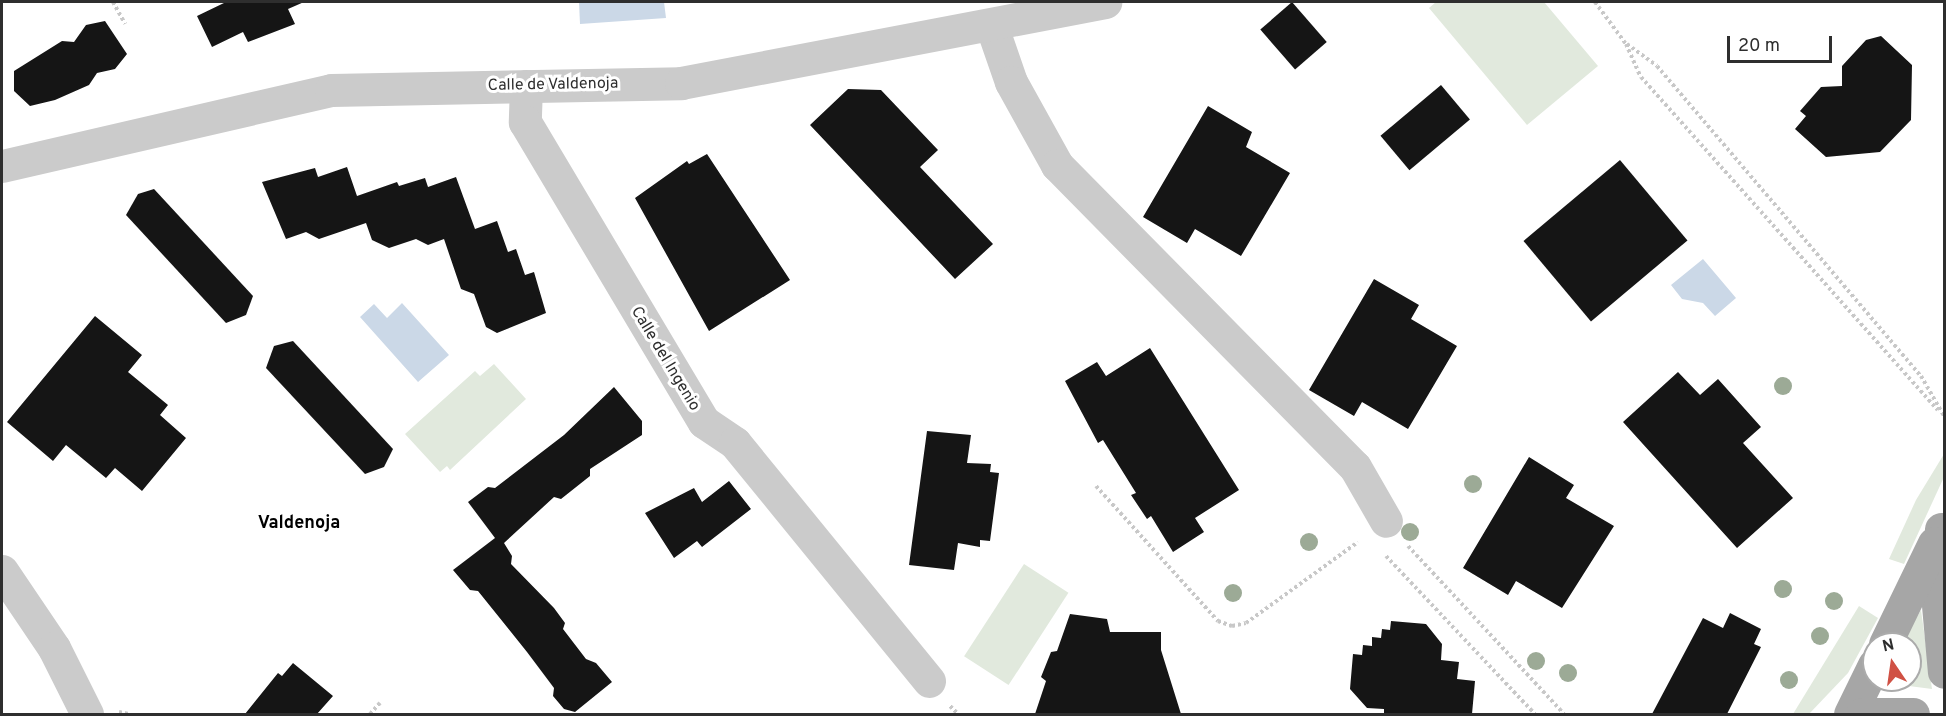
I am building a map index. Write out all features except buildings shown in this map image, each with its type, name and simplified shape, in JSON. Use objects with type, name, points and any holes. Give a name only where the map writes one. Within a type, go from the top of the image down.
[{"type":"main road","points":[[1891,632],[1943,525]]},
{"type":"main road","points":[[1943,525],[1937,594],[1944,672]]},
{"type":"main road","points":[[1850,714],[1862,690]]},
{"type":"main road","points":[[1862,714],[1913,714]]},
{"type":"street","name":"Calle de Valdenoja","points":[[2,166],[331,90],[681,83],[992,27],[1105,2]]},
{"type":"street","points":[[992,27],[1011,82],[1058,165],[1355,466],[1375,532]]},
{"type":"street","name":"Calle del Ingenio","points":[[526,86],[525,122],[704,422],[735,443],[929,681]]},
{"type":"street","points":[[2,571],[54,648],[87,714]]},
{"type":"path","points":[[113,2],[125,24]]},
{"type":"path","points":[[1595,2],[1626,44],[1641,77],[1944,416]]},
{"type":"path","points":[[1626,44],[1657,66],[1921,376],[1938,410]]},
{"type":"path","points":[[1096,486],[1218,621],[1232,626],[1246,623],[1354,542],[1375,532],[1472,620],[1564,714]]},
{"type":"path","points":[[1381,553],[1397,563],[1535,714]]},
{"type":"path","points":[[370,714],[380,703]]},
{"type":"shaded area","points":[[1436,2],[1544,2],[1598,66],[1527,125],[1429,8]]},
{"type":"shaded area","points":[[494,364],[526,399],[450,470],[447,466],[440,472],[405,434],[475,371],[480,376]]},
{"type":"shaded area","points":[[1944,454],[1944,477],[1904,564],[1889,559],[1916,500]]},
{"type":"shaded area","points":[[1024,564],[1068,593],[1009,685],[964,656]]},
{"type":"shaded area","points":[[1859,606],[1878,618],[1870,632],[1862,632],[1862,647],[1848,673],[1809,714],[1793,714]]},
{"type":"shaded area","points":[[1921,610],[1932,689],[1922,688],[1922,632],[1908,632]]},
{"type":"water","points":[[579,2],[664,2],[666,18],[580,24]]},
{"type":"water","points":[[1703,259],[1736,298],[1715,316],[1703,303],[1682,299],[1671,285]]},
{"type":"water","points":[[402,303],[449,355],[418,382],[360,317],[374,304],[387,318]]},
{"type":"district","name":"Valdenoja","points":[[299,524]]}]
